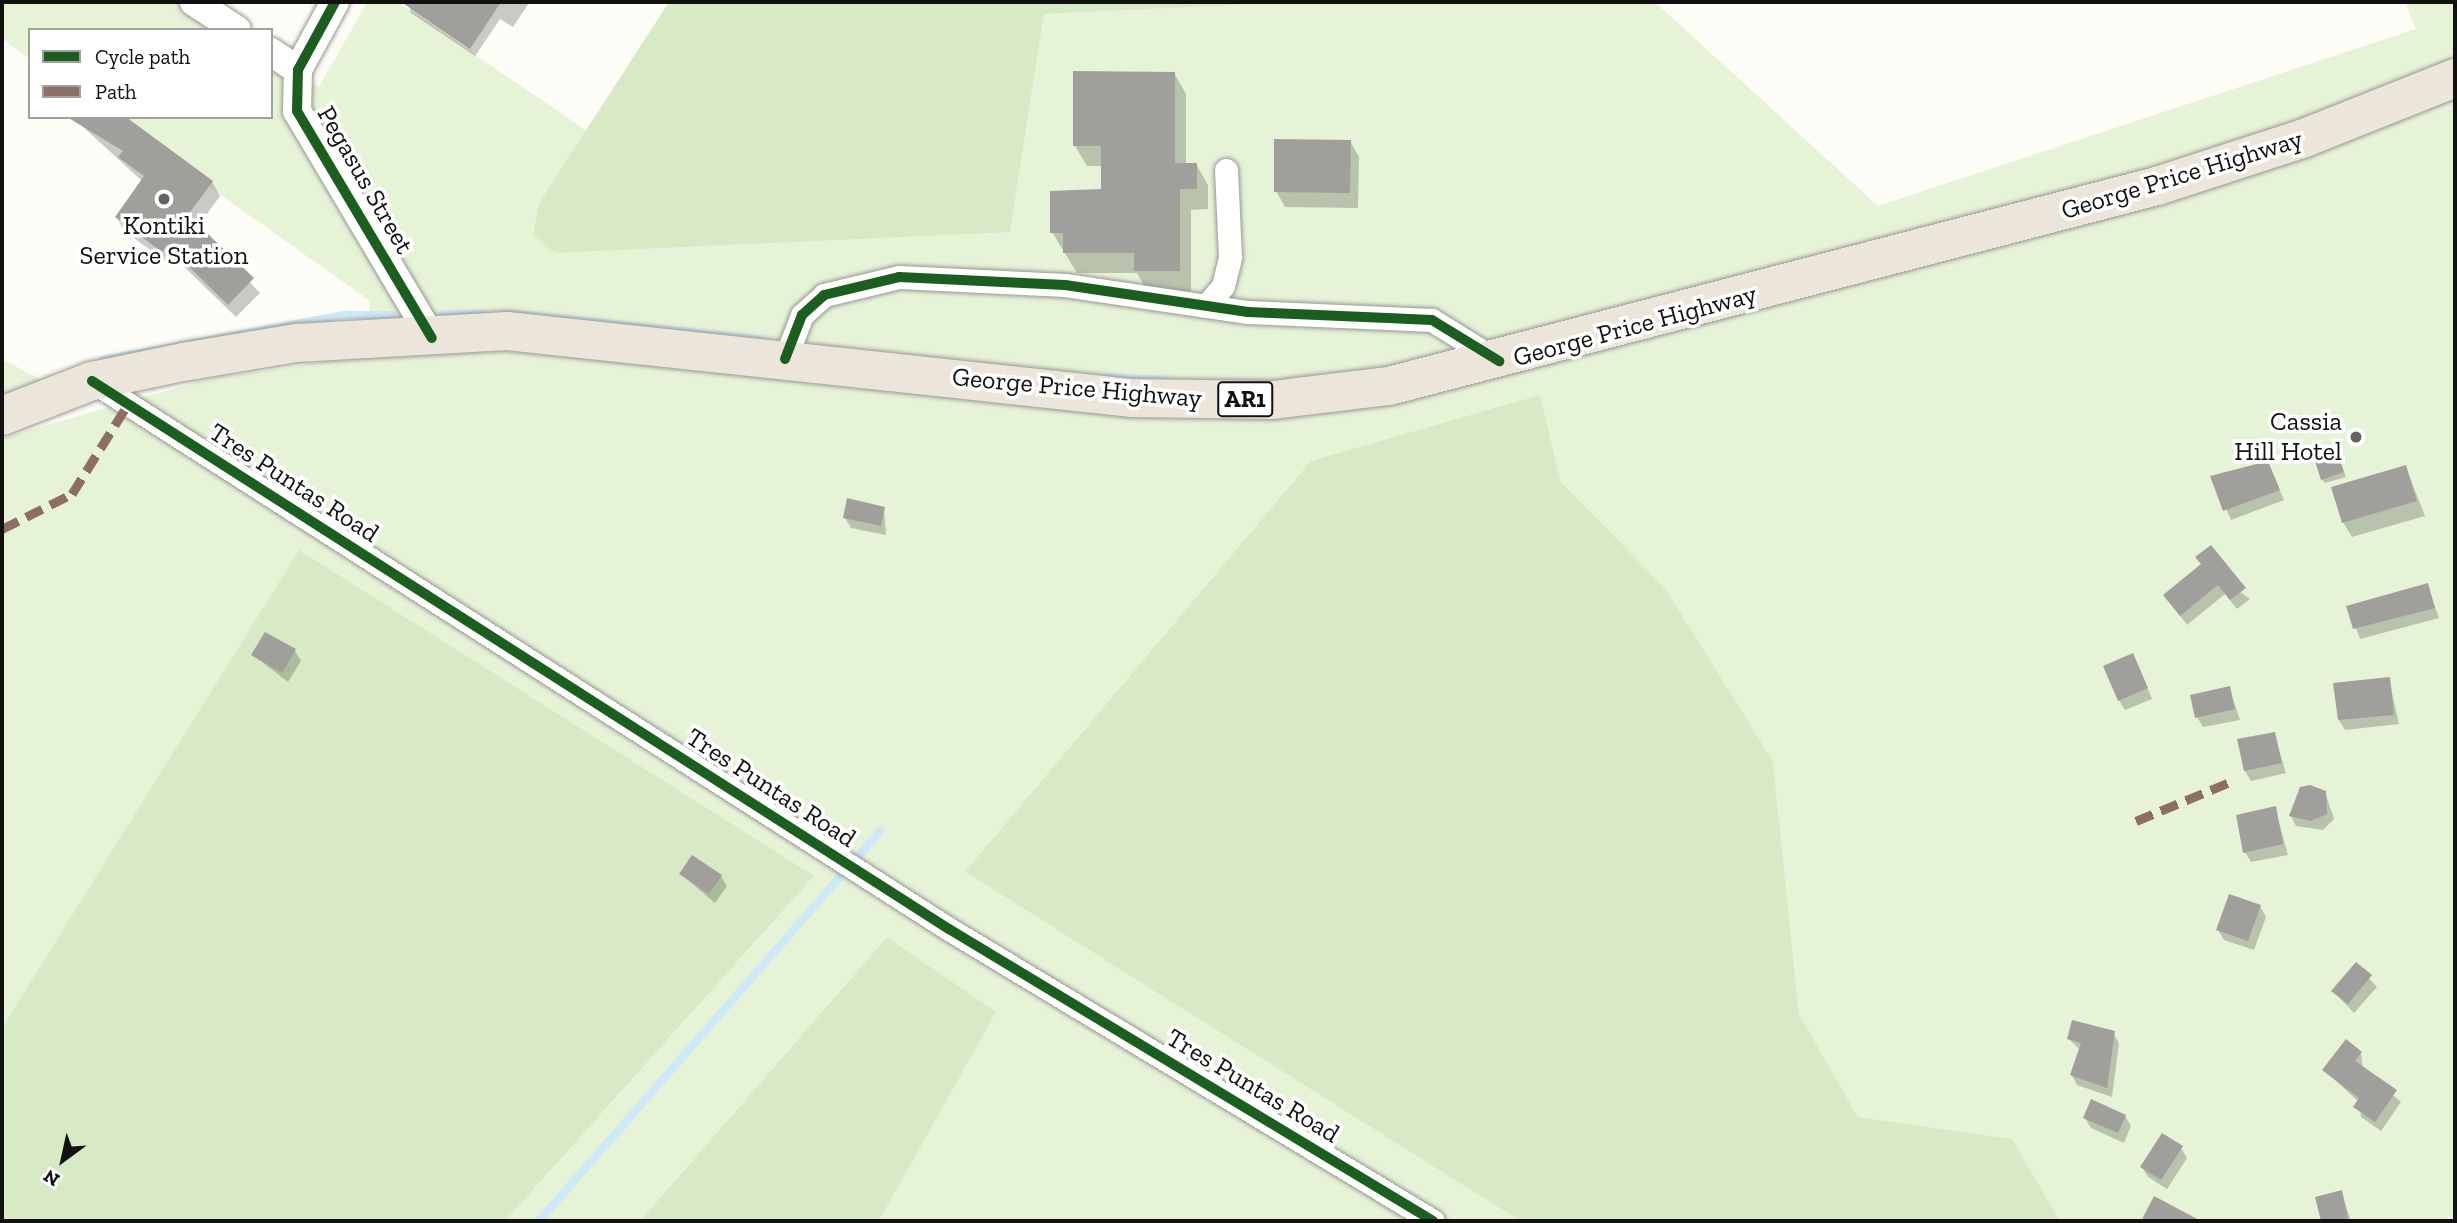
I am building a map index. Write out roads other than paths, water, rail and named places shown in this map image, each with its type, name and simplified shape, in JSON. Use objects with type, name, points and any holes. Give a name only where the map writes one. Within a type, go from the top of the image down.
[{"type":"highway","name":"George Price Highway","points":[[2,416],[92,381],[298,344],[432,338],[507,331],[1132,398],[1273,400],[1389,386],[1499,361],[2157,186],[2302,139],[2455,78]]},
{"type":"street","points":[[194,2],[234,28]]},
{"type":"street","name":"Pegasus Street","points":[[335,2],[298,69],[297,111],[306,135],[432,338]]},
{"type":"street","points":[[273,53],[298,69]]},
{"type":"street","points":[[1206,306],[1223,286],[1230,257],[1226,170]]},
{"type":"street","points":[[785,359],[803,315],[824,295],[899,277],[1065,285],[1206,306],[1432,320],[1499,361]]},
{"type":"street","name":"Tres Puntas Road","points":[[92,381],[949,929],[1433,1221]]},
{"type":"waterway","points":[[443,314],[484,313]]},
{"type":"waterway","points":[[508,313],[759,339]]},
{"type":"waterway","points":[[103,360],[344,315],[393,315]]},
{"type":"waterway","points":[[1110,377],[1167,380]]},
{"type":"waterway","points":[[539,1221],[880,831]]},
{"type":"place","name":"Kontiki Service Station","points":[[164,199]]},
{"type":"place","name":"Cassia Hill Hotel","points":[[2356,437]]}]
